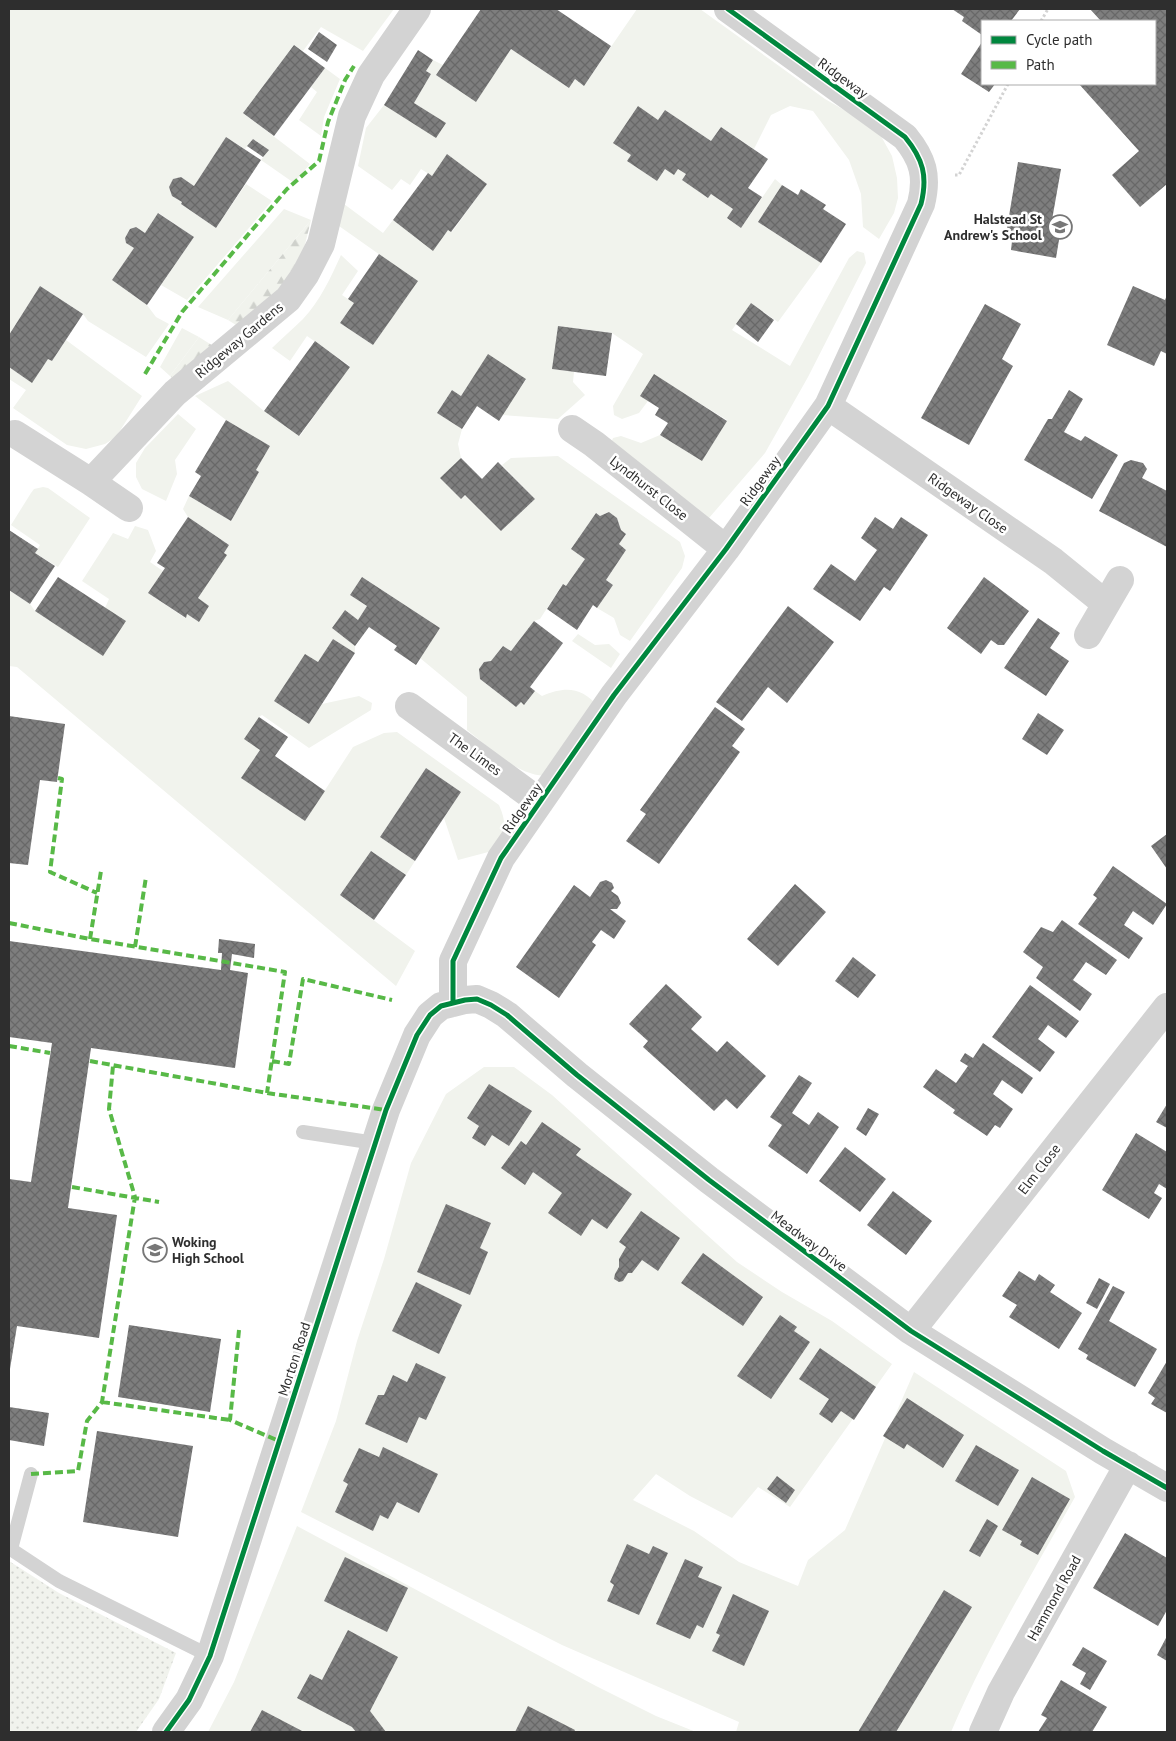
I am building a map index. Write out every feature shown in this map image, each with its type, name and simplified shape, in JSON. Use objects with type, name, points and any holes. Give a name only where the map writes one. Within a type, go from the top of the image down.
[{"type":"street","name":"Ridgeway Gardens","points":[[90,482],[175,393],[288,299],[305,276],[321,244],[352,116],[371,75],[417,9]]},
{"type":"street","name":"Ridgeway","points":[[453,1003],[453,961],[501,858],[614,695],[726,549],[828,406],[921,204],[925,180],[920,158],[904,137],[728,9]]},
{"type":"street","name":"Ridgeway Close","points":[[828,406],[1053,561],[1106,604]]},
{"type":"street","name":"Lyndhurst Close","points":[[572,429],[594,444],[726,549]]},
{"type":"street","points":[[15,434],[129,508]]},
{"type":"street","points":[[1088,635],[1120,580]]},
{"type":"street","name":"The Limes","points":[[410,706],[540,802]]},
{"type":"street","name":"Meadway Drive","points":[[453,1003],[477,999],[507,1015],[577,1075],[709,1180],[912,1331],[1128,1466],[1167,1488]]},
{"type":"street","name":"Morton Road","points":[[166,1732],[190,1700],[210,1656],[386,1110],[423,1025],[430,1015],[441,1006],[453,1003]]},
{"type":"street","name":"Elm Close","points":[[912,1331],[1167,1007]]},
{"type":"street","name":"Hammond Road","points":[[983,1732],[1001,1692],[1128,1466]]},
{"type":"lane","points":[[303,1132],[375,1143]]},
{"type":"lane","points":[[31,1474],[10,1549],[59,1581],[210,1656]]},
{"type":"path","points":[[1042,20],[1048,9]]},
{"type":"path","points":[[925,180],[959,175],[1007,85]]},
{"type":"green space","points":[[9,9],[394,9],[363,51],[321,27],[303,51],[294,45],[243,113],[310,164],[294,183],[261,160],[268,150],[253,139],[245,149],[226,137],[194,186],[181,177],[173,179],[169,187],[172,196],[216,228],[246,184],[272,201],[187,300],[161,285],[194,237],[159,213],[145,233],[136,227],[130,229],[125,238],[126,243],[134,248],[112,280],[147,305],[156,317],[169,324],[146,357],[88,321],[83,314],[40,286],[9,335]]},
{"type":"green space","points":[[637,9],[700,9],[825,99],[865,122],[881,136],[892,156],[897,178],[898,198],[894,213],[879,239],[863,227],[861,194],[849,160],[813,111],[790,106],[771,115],[754,149],[721,127],[711,141],[665,110],[658,120],[614,143],[631,155],[627,161],[657,181],[665,169],[678,169],[686,174],[682,180],[708,198],[711,194],[733,209],[727,218],[741,228],[775,179],[782,185],[758,222],[821,263],[778,322],[751,303],[732,330],[790,366],[849,258],[857,251],[864,253],[866,263],[808,377],[765,453],[709,518],[609,449],[613,438],[621,436],[641,443],[660,435],[702,460],[727,420],[654,375],[648,401],[639,413],[622,419],[614,415],[613,406],[643,354],[612,333],[558,326],[553,369],[574,372],[573,382],[585,395],[558,419],[502,415],[526,380],[488,355],[461,396],[452,390],[437,413],[462,429],[458,444],[461,458],[441,478],[461,499],[465,495],[501,531],[535,499],[502,465],[511,458],[558,456],[680,542],[685,556],[682,568],[630,641],[620,635],[614,618],[597,608],[613,585],[606,580],[626,550],[619,544],[626,534],[621,530],[617,518],[609,512],[600,516],[596,513],[571,549],[585,559],[566,586],[562,585],[540,619],[534,621],[511,651],[503,646],[491,661],[484,662],[479,669],[480,679],[516,707],[521,702],[525,704],[535,691],[542,696],[559,691],[573,690],[586,695],[599,707],[544,776],[533,774],[513,765],[467,730],[467,697],[420,658],[440,628],[362,577],[350,595],[367,606],[358,620],[345,610],[332,628],[355,646],[355,653],[333,639],[318,662],[274,701],[309,724],[322,704],[359,696],[372,703],[371,710],[309,748],[262,715],[259,717],[260,750],[242,777],[305,821],[353,747],[384,733],[397,732],[499,805],[504,828],[502,838],[496,850],[458,860],[444,818],[461,792],[426,768],[380,837],[415,861],[406,875],[371,851],[340,895],[415,951],[396,986],[17,667],[9,666],[9,590],[30,604],[35,611],[103,655],[125,621],[105,608],[109,599],[82,581],[113,533],[128,539],[135,526],[148,530],[156,551],[150,562],[163,571],[148,593],[185,618],[187,614],[199,622],[209,606],[198,598],[229,545],[188,517],[183,509],[189,496],[231,521],[259,472],[256,470],[270,446],[226,420],[195,396],[228,381],[264,411],[300,436],[350,366],[307,336],[290,361],[272,348],[303,319],[315,304],[341,255],[358,271],[342,295],[354,303],[340,323],[373,345],[417,281],[339,226],[344,204],[383,233],[393,220],[433,250],[448,230],[452,232],[487,184],[447,155],[432,176],[421,169],[410,185],[401,179],[392,190],[358,166],[366,128],[384,105],[436,137],[445,123],[414,103],[431,74],[426,71],[433,60],[443,65],[436,75],[476,101],[511,49],[569,88],[575,79],[584,86]]},
{"type":"green space","points":[[325,68],[340,79],[324,117],[321,136],[299,120],[317,92],[311,87]]},
{"type":"green space","points":[[284,209],[311,220],[228,320],[198,307]]},
{"type":"green space","points":[[311,220],[299,269],[244,330],[228,320]]},
{"type":"green space","points":[[182,328],[199,337],[170,376],[160,367]]},
{"type":"green space","points":[[199,337],[218,349],[179,384],[170,376]]},
{"type":"green space","points":[[66,340],[142,396],[116,437],[105,444],[86,449],[67,445],[13,408],[26,390],[9,379],[9,367],[32,382],[48,359],[52,361]]},
{"type":"green space","points":[[178,414],[196,429],[175,460],[177,474],[166,501],[142,489],[136,477],[136,463],[145,448]]},
{"type":"green space","points":[[48,488],[90,518],[58,567],[35,553],[40,545],[11,525],[34,489]]},
{"type":"green space","points":[[578,634],[595,645],[609,644],[620,654],[611,668],[572,641]]},
{"type":"green space","points":[[484,1067],[514,1067],[552,1095],[737,1262],[782,1292],[832,1321],[892,1364],[790,1507],[758,1487],[732,1518],[690,1496],[656,1474],[633,1500],[694,1531],[739,1562],[798,1586],[808,1560],[845,1530],[914,1372],[1066,1471],[1075,1497],[994,1642],[951,1732],[736,1732],[739,1722],[562,1645],[301,1512],[336,1421],[357,1341],[384,1259],[411,1163],[446,1094]]},
{"type":"green space","points":[[297,1526],[596,1686],[656,1716],[696,1732],[208,1732],[234,1682]]},
{"type":"green space","points":[[9,1561],[59,1593],[176,1653],[159,1699],[136,1732],[9,1732]]},
{"type":"building","points":[[481,9],[556,9],[611,46],[584,86],[575,79],[569,88],[511,49],[476,102],[436,75]]},
{"type":"building","points":[[952,9],[1020,9],[1012,20],[981,20],[981,34],[962,21],[964,17]]},
{"type":"building","points":[[1090,9],[1167,9],[1167,184],[1140,207],[1112,175],[1139,151],[1080,85],[1156,85],[1156,20],[1100,20]]},
{"type":"building","points":[[319,32],[337,45],[327,62],[308,49]]},
{"type":"building","points":[[981,44],[981,85],[994,85],[989,92],[961,74]]},
{"type":"building","points":[[294,45],[325,68],[274,136],[243,113]]},
{"type":"building","points":[[418,50],[433,60],[426,71],[431,74],[414,103],[446,123],[436,138],[384,105]]},
{"type":"building","points":[[638,106],[658,120],[665,110],[711,141],[721,127],[768,159],[748,188],[762,197],[741,228],[727,218],[733,209],[711,194],[708,198],[682,180],[686,174],[678,169],[674,175],[665,169],[657,181],[627,161],[631,155],[613,143]]},
{"type":"building","points":[[226,137],[261,160],[216,228],[181,204],[182,202],[172,196],[169,187],[173,179],[181,177],[194,186]]},
{"type":"building","points":[[253,139],[269,150],[263,157],[247,146]]},
{"type":"building","points":[[447,154],[487,184],[451,232],[448,230],[433,251],[393,220],[428,173],[432,176]]},
{"type":"building","points":[[1018,162],[1061,169],[1052,220],[1062,222],[1056,258],[1011,250],[1012,241],[1005,240]]},
{"type":"building","points":[[782,185],[798,195],[801,189],[826,205],[823,209],[846,224],[821,263],[758,222]]},
{"type":"building","points":[[158,213],[194,237],[147,305],[112,280],[134,248],[126,243],[125,238],[130,229],[136,227],[145,233]]},
{"type":"building","points":[[379,254],[418,281],[373,345],[340,323],[354,303],[348,299]]},
{"type":"building","points":[[40,286],[83,314],[52,361],[48,359],[32,383],[9,367],[9,335]]},
{"type":"building","points":[[1133,286],[1165,300],[1167,295],[1167,354],[1161,351],[1154,366],[1107,345]]},
{"type":"building","points":[[751,303],[774,320],[758,342],[736,324]]},
{"type":"building","points":[[985,304],[1021,324],[1002,359],[1013,366],[969,445],[921,418]]},
{"type":"building","points":[[558,326],[612,333],[606,376],[552,369]]},
{"type":"building","points":[[315,341],[350,367],[299,436],[264,411]]},
{"type":"building","points":[[488,354],[526,379],[499,421],[477,406],[462,429],[437,413],[452,390],[461,396]]},
{"type":"building","points":[[654,374],[727,421],[702,461],[660,435],[668,423],[655,415],[659,408],[640,396]]},
{"type":"building","points":[[1069,390],[1083,399],[1064,432],[1081,441],[1085,436],[1118,455],[1092,499],[1024,460],[1048,419],[1052,419]]},
{"type":"building","points":[[226,420],[270,446],[256,470],[259,472],[231,521],[189,496],[201,476],[195,472]]},
{"type":"building","points":[[461,458],[482,479],[498,462],[535,499],[501,531],[465,495],[461,499],[440,478]]},
{"type":"building","points":[[1131,460],[1143,463],[1147,469],[1142,478],[1167,491],[1167,547],[1099,511],[1124,463]]},
{"type":"building","points":[[609,512],[617,518],[621,530],[626,534],[619,544],[626,550],[606,580],[613,585],[597,608],[593,605],[577,630],[547,609],[563,584],[566,586],[585,559],[571,549],[596,513],[600,516]]},
{"type":"building","points":[[188,517],[229,545],[224,553],[227,555],[198,598],[209,606],[199,622],[187,614],[186,618],[148,593],[165,568],[157,563]]},
{"type":"building","points":[[875,517],[893,529],[901,517],[928,535],[890,591],[884,587],[860,621],[813,589],[831,564],[855,581],[877,550],[861,538]]},
{"type":"building","points":[[9,530],[38,549],[35,553],[55,566],[30,604],[9,590]]},
{"type":"building","points":[[58,577],[126,621],[103,656],[35,611]]},
{"type":"building","points":[[362,577],[440,628],[416,665],[394,650],[397,646],[369,627],[355,646],[332,628],[345,610],[358,620],[367,606],[350,595]]},
{"type":"building","points":[[984,577],[1029,611],[1004,645],[998,645],[991,640],[981,654],[947,628]]},
{"type":"building","points":[[788,606],[834,642],[787,703],[768,687],[742,721],[716,702]]},
{"type":"building","points":[[1038,618],[1060,633],[1050,648],[1069,661],[1046,696],[1004,668]]},
{"type":"building","points":[[534,621],[563,643],[530,687],[535,691],[524,705],[521,702],[516,707],[480,679],[479,669],[484,662],[491,661],[503,646],[511,651]]},
{"type":"building","points":[[333,639],[355,653],[309,724],[274,701],[305,654],[318,662]]},
{"type":"building","points":[[715,707],[745,729],[732,746],[740,752],[659,864],[626,841],[646,814],[640,810]]},
{"type":"building","points":[[1038,713],[1064,730],[1047,755],[1022,739]]},
{"type":"building","points":[[9,716],[65,724],[57,782],[40,780],[28,865],[9,863]]},
{"type":"building","points":[[259,717],[288,737],[275,756],[325,791],[305,821],[241,778],[260,750],[244,739]]},
{"type":"building","points":[[426,768],[461,792],[415,861],[380,837]]},
{"type":"building","points":[[1167,834],[1167,869],[1151,846]]},
{"type":"building","points":[[371,851],[406,875],[374,920],[340,895]]},
{"type":"building","points":[[1113,866],[1167,904],[1153,925],[1133,911],[1124,925],[1143,938],[1129,959],[1078,924],[1097,898],[1093,895]]},
{"type":"building","points":[[606,880],[612,883],[614,888],[611,891],[618,896],[621,903],[617,909],[610,909],[626,921],[614,939],[601,930],[592,942],[596,945],[559,998],[516,967],[574,885],[590,897],[600,882]]},
{"type":"building","points":[[795,884],[826,912],[778,966],[747,939]]},
{"type":"building","points":[[1062,920],[1117,960],[1106,975],[1086,962],[1073,980],[1092,994],[1080,1011],[1036,978],[1043,967],[1023,952],[1041,927],[1053,932]]},
{"type":"building","points":[[219,939],[255,944],[254,958],[232,954],[230,970],[248,973],[235,1068],[91,1048],[68,1208],[117,1215],[99,1338],[17,1326],[9,1375],[9,1179],[31,1182],[52,1043],[9,1037],[9,941],[221,970],[222,953],[218,953]]},
{"type":"building","points":[[853,957],[876,975],[858,998],[835,981]]},
{"type":"building","points":[[666,984],[702,1017],[691,1029],[717,1052],[727,1041],[766,1076],[737,1109],[726,1099],[714,1111],[643,1047],[648,1041],[629,1024]]},
{"type":"building","points":[[1030,985],[1079,1021],[1066,1038],[1048,1025],[1038,1039],[1055,1052],[1040,1072],[992,1037]]},
{"type":"building","points":[[983,1043],[1033,1078],[1022,1094],[1002,1080],[993,1094],[1013,1109],[1000,1128],[995,1125],[987,1136],[953,1113],[955,1110],[923,1087],[936,1069],[956,1083],[968,1066],[960,1061],[965,1053],[973,1058]]},
{"type":"building","points":[[799,1075],[812,1083],[792,1113],[809,1125],[818,1112],[839,1127],[807,1174],[768,1146],[782,1125],[770,1117]]},
{"type":"building","points":[[489,1084],[532,1111],[509,1146],[492,1135],[485,1146],[472,1138],[479,1126],[467,1118]]},
{"type":"building","points":[[1167,1104],[1167,1128],[1156,1122]]},
{"type":"building","points":[[868,1108],[879,1114],[866,1136],[856,1129]]},
{"type":"building","points":[[542,1122],[581,1149],[576,1155],[632,1194],[607,1229],[592,1219],[581,1236],[548,1213],[562,1193],[533,1172],[525,1185],[501,1168],[521,1141],[526,1145]]},
{"type":"building","points":[[1136,1133],[1167,1152],[1167,1189],[1159,1184],[1154,1193],[1162,1198],[1149,1219],[1102,1190]]},
{"type":"building","points":[[845,1147],[886,1179],[860,1212],[819,1181]]},
{"type":"building","points":[[893,1191],[932,1221],[906,1255],[867,1225]]},
{"type":"building","points":[[446,1204],[491,1223],[480,1248],[488,1252],[470,1295],[417,1272]]},
{"type":"building","points":[[641,1211],[680,1238],[658,1271],[642,1260],[632,1273],[628,1273],[623,1281],[619,1282],[614,1279],[615,1274],[619,1267],[619,1259],[626,1247],[619,1242]]},
{"type":"building","points":[[703,1253],[763,1297],[743,1326],[681,1283]]},
{"type":"building","points":[[1019,1271],[1035,1281],[1039,1274],[1055,1285],[1050,1292],[1082,1313],[1059,1349],[1009,1317],[1017,1305],[1002,1296]]},
{"type":"building","points":[[1099,1278],[1110,1284],[1097,1309],[1086,1303]]},
{"type":"building","points":[[416,1282],[462,1305],[439,1354],[392,1331]]},
{"type":"building","points":[[1113,1286],[1125,1292],[1109,1321],[1157,1349],[1135,1387],[1086,1359],[1088,1355],[1078,1349]]},
{"type":"building","points":[[780,1315],[797,1327],[794,1331],[810,1342],[771,1399],[737,1376]]},
{"type":"building","points":[[129,1325],[221,1339],[210,1412],[118,1397]]},
{"type":"building","points":[[820,1348],[876,1387],[854,1420],[841,1411],[832,1423],[819,1414],[829,1399],[799,1379]]},
{"type":"building","points":[[1167,1361],[1167,1413],[1151,1404],[1155,1398],[1148,1393]]},
{"type":"building","points":[[416,1363],[446,1377],[426,1420],[419,1417],[407,1443],[365,1424],[378,1395],[384,1395],[393,1375],[407,1382]]},
{"type":"building","points":[[907,1398],[964,1435],[943,1468],[907,1444],[904,1449],[883,1436]]},
{"type":"building","points":[[9,1407],[49,1413],[44,1446],[9,1440]]},
{"type":"building","points":[[97,1431],[193,1446],[178,1537],[83,1522]]},
{"type":"building","points":[[976,1445],[1019,1470],[998,1506],[955,1481]]},
{"type":"building","points":[[383,1447],[438,1474],[419,1513],[397,1502],[388,1519],[380,1515],[373,1531],[335,1512],[348,1484],[343,1481],[359,1448],[379,1457]]},
{"type":"building","points":[[777,1476],[795,1490],[786,1503],[767,1489]]},
{"type":"building","points":[[1032,1477],[1070,1499],[1038,1555],[1020,1545],[1022,1541],[1002,1530]]},
{"type":"building","points":[[987,1519],[998,1526],[980,1557],[969,1551]]},
{"type":"building","points":[[1125,1533],[1167,1558],[1167,1610],[1158,1626],[1093,1588]]},
{"type":"building","points":[[627,1544],[649,1554],[653,1546],[668,1553],[639,1615],[607,1601],[614,1585],[610,1582]]},
{"type":"building","points":[[345,1557],[408,1588],[387,1632],[324,1601]]},
{"type":"building","points":[[685,1559],[703,1567],[698,1577],[722,1587],[703,1628],[697,1625],[690,1639],[656,1624]]},
{"type":"building","points":[[944,1590],[972,1607],[896,1732],[858,1732]]},
{"type":"building","points":[[733,1594],[769,1611],[744,1666],[712,1651],[720,1635],[716,1633]]},
{"type":"building","points":[[348,1630],[398,1657],[370,1711],[386,1732],[356,1732],[352,1727],[297,1698],[310,1674],[322,1680]]},
{"type":"building","points":[[1167,1636],[1167,1661],[1157,1655]]},
{"type":"building","points":[[1083,1647],[1107,1661],[1090,1690],[1080,1684],[1086,1673],[1072,1665]]},
{"type":"building","points":[[1061,1680],[1107,1707],[1092,1732],[1038,1732],[1047,1718],[1041,1715]]},
{"type":"building","points":[[528,1706],[575,1730],[574,1732],[515,1732]]},
{"type":"building","points":[[262,1710],[304,1732],[250,1732]]},
{"type":"marked path","points":[[145,374],[182,312],[287,189],[319,161],[328,122],[345,80],[354,66]]},
{"type":"marked path","points":[[58,778],[62,779],[50,872],[97,893]]},
{"type":"marked path","points":[[90,939],[101,871]]},
{"type":"marked path","points":[[135,947],[146,877]]},
{"type":"marked path","points":[[9,923],[90,939],[285,972],[267,1093]]},
{"type":"marked path","points":[[272,1061],[289,1064],[303,979],[392,1000]]},
{"type":"marked path","points":[[9,1046],[50,1053]]},
{"type":"marked path","points":[[90,1061],[267,1093],[386,1110]]},
{"type":"marked path","points":[[31,1474],[78,1471],[87,1421],[102,1402],[135,1197],[109,1109],[113,1066]]},
{"type":"marked path","points":[[72,1187],[159,1202]]},
{"type":"marked path","points":[[239,1330],[230,1420],[279,1441]]},
{"type":"marked path","points":[[102,1402],[230,1420]]},
{"type":"cycle path","points":[[453,1003],[453,961],[501,858],[614,695],[726,549],[828,406],[921,204],[924,176],[920,160],[905,137],[728,9]]},
{"type":"cycle path","points":[[166,1732],[189,1700],[210,1656],[386,1110],[417,1035],[430,1015],[441,1006],[465,1000],[477,999],[507,1015],[577,1075],[709,1180],[911,1331],[1103,1451],[1167,1488]]},
{"type":"place","name":"Halstead St Andrew's School","points":[[1060,227]]},
{"type":"place","name":"Woking High School","points":[[155,1250]]}]
